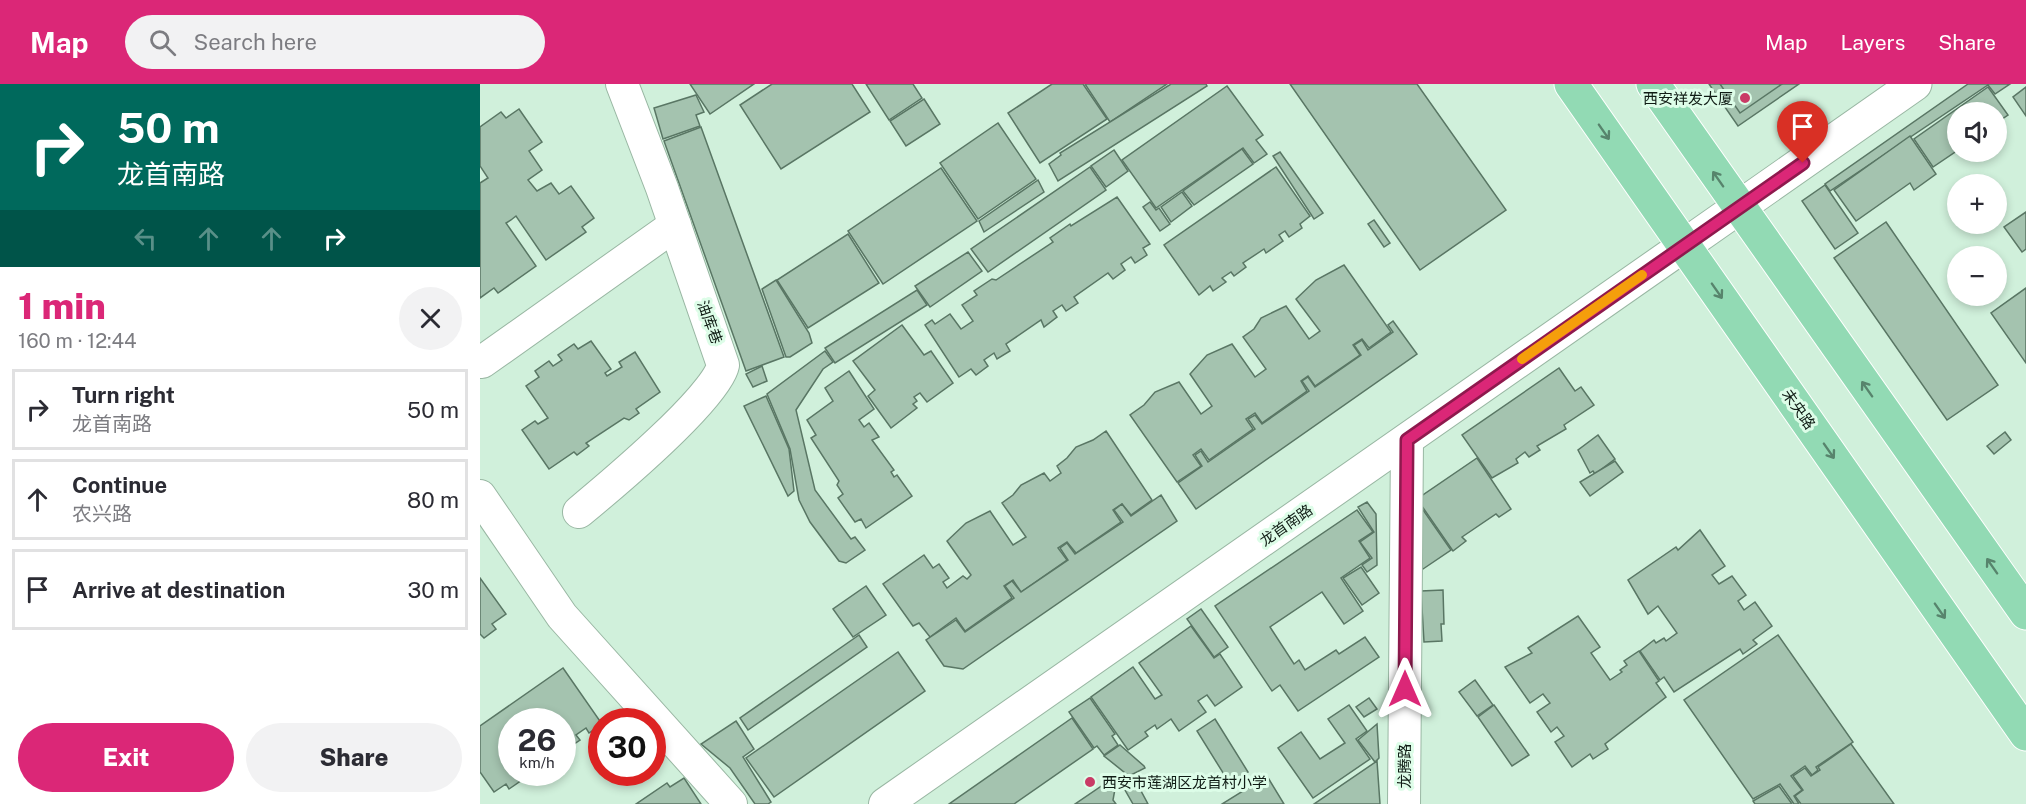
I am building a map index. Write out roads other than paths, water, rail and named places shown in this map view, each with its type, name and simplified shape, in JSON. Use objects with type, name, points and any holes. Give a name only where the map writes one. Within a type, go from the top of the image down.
[{"type":"main road","name":"未央路","points":[[1571,84],[2026,734]]},
{"type":"main road","points":[[1653,84],[1738,208],[2026,613]]},
{"type":"street","name":"油库巷","points":[[579,512],[696,405],[722,373],[722,356],[622,84]]},
{"type":"street","points":[[1685,244],[1915,84]]},
{"type":"street","points":[[482,362],[675,225]]},
{"type":"street","name":"龙首南路","points":[[885,804],[1685,244]]},
{"type":"street","name":"龙腾路","points":[[1404,804],[1407,440]]},
{"type":"street","points":[[480,496],[562,615],[731,804]]},
{"type":"place","name":"西安祥发大厦","points":[[1745,98]]},
{"type":"place","name":"西安市莲湖区龙首村小学","points":[[1090,782]]}]
